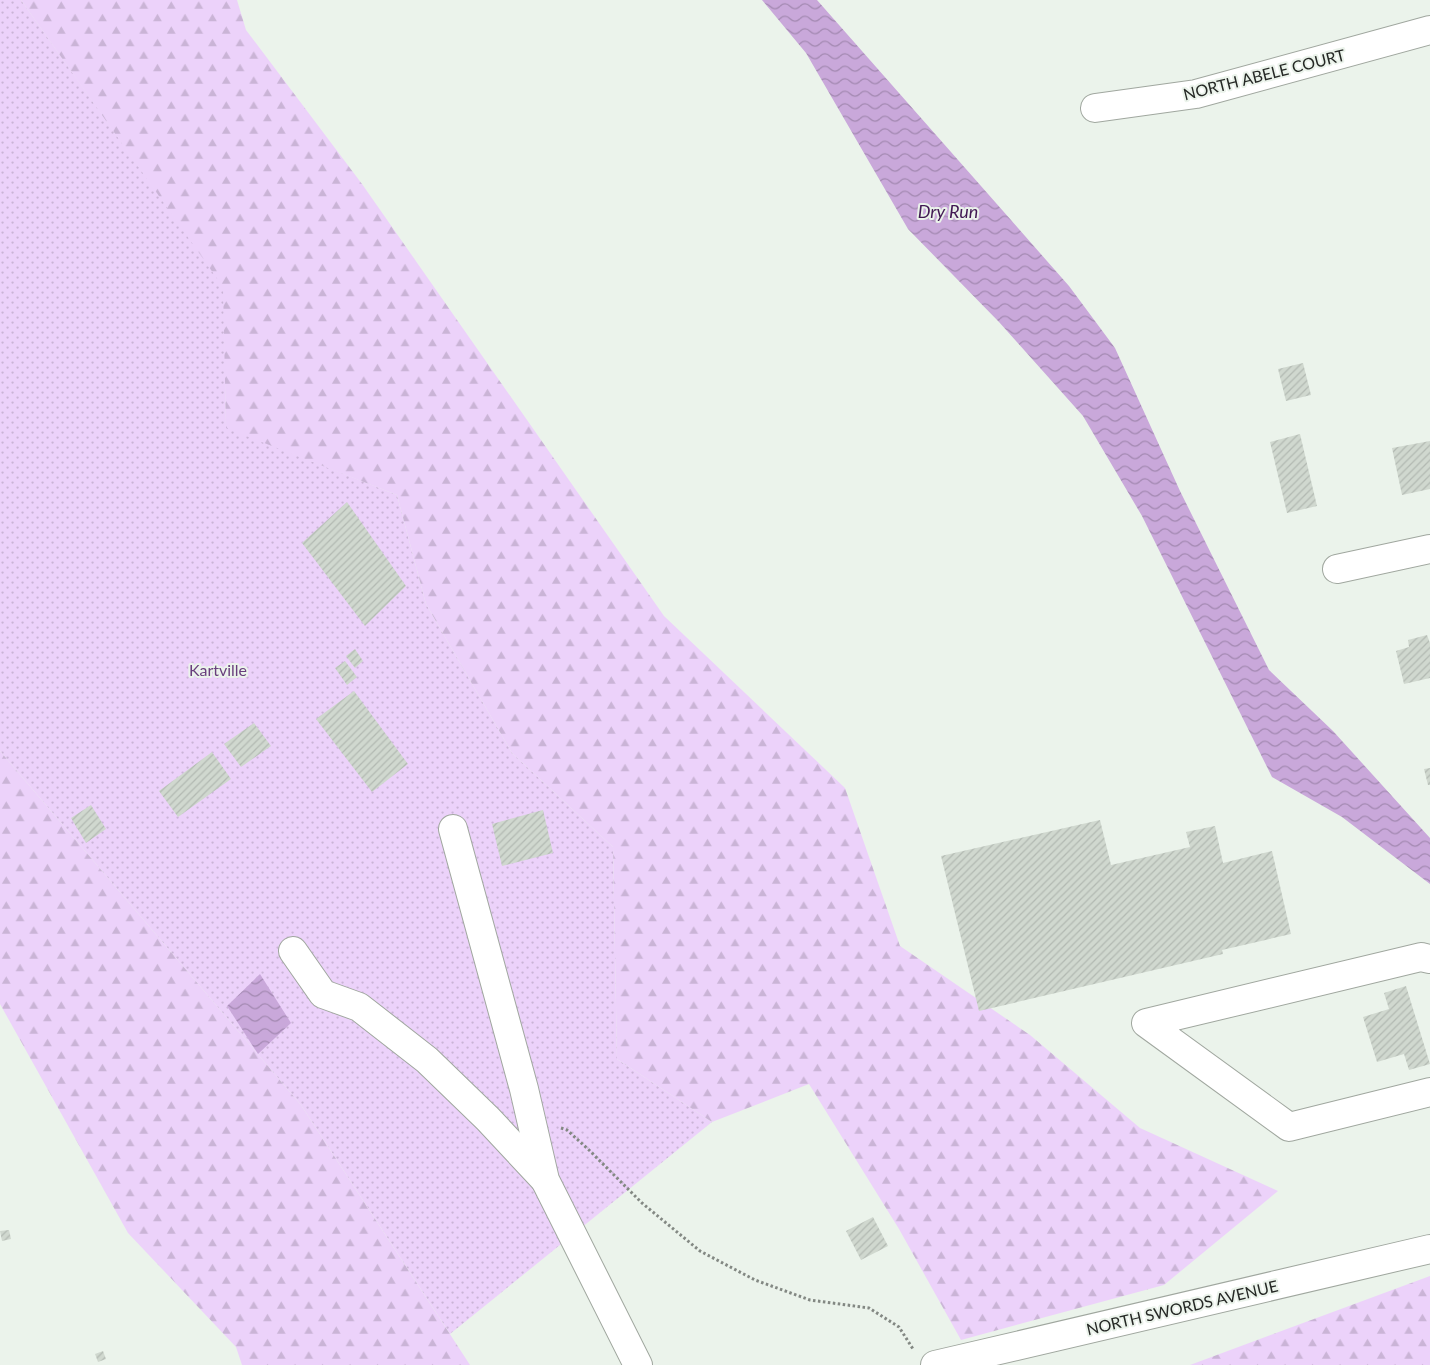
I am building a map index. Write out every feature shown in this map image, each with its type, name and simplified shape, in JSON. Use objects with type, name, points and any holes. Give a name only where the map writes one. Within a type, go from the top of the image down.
[{"type":"street","name":"NORTH ABELE COURT","points":[[1095,108],[1196,94],[1430,30]]},
{"type":"street","points":[[1337,569],[1430,549]]},
{"type":"street","points":[[453,829],[532,1121],[545,1180],[638,1365]]},
{"type":"street","points":[[293,951],[323,994],[359,1007],[427,1060],[545,1180]]},
{"type":"street","points":[[1430,959],[1421,957],[1146,1023],[1289,1127],[1430,1092]]},
{"type":"street","name":"NORTH SWORDS AVENUE","points":[[926,1361],[1430,1250]]},
{"type":"path","points":[[532,1121],[567,1130],[642,1203],[700,1251],[755,1280],[810,1300],[868,1308],[900,1327],[926,1361]]},
{"type":"green space","name":"Kartville","points":[[0,0],[21,0],[224,287],[226,427],[397,495],[426,604],[512,753],[613,847],[617,1059],[712,1122],[450,1334],[301,1105],[0,751]]},
{"type":"green space","points":[[21,0],[237,0],[246,30],[362,184],[664,616],[845,788],[900,946],[1030,1035],[1140,1128],[1278,1191],[1164,1285],[961,1340],[899,1229],[809,1084],[712,1122],[617,1059],[613,847],[512,753],[426,604],[397,495],[226,428],[223,287]]},
{"type":"green space","points":[[0,751],[301,1105],[470,1365],[242,1365],[236,1347],[128,1233],[0,1004]]},
{"type":"green space","points":[[1430,1276],[1430,1365],[1190,1365]]},
{"type":"water","name":"Dry Run","points":[[762,0],[817,0],[1069,286],[1115,348],[1180,491],[1269,670],[1333,731],[1430,838],[1430,884],[1342,817],[1272,777],[1142,516],[1083,416],[999,322],[908,229],[806,53]]},
{"type":"water","points":[[260,974],[291,1023],[258,1054],[227,1006]]},
{"type":"building","points":[[1303,363],[1311,395],[1286,401],[1278,369]]},
{"type":"building","points":[[1300,434],[1317,506],[1287,513],[1270,442]]},
{"type":"building","points":[[1430,441],[1430,489],[1402,495],[1392,448]]},
{"type":"building","points":[[347,502],[406,586],[365,626],[302,543]]},
{"type":"building","points":[[1427,635],[1430,643],[1430,678],[1404,684],[1396,651],[1409,647],[1408,640]]},
{"type":"building","points":[[355,649],[363,661],[355,668],[346,656]]},
{"type":"building","points":[[345,661],[357,677],[347,685],[335,668]]},
{"type":"building","points":[[354,691],[408,764],[372,792],[316,719]]},
{"type":"building","points":[[254,723],[271,746],[241,767],[224,744]]},
{"type":"building","points":[[212,752],[231,779],[178,817],[159,791]]},
{"type":"building","points":[[1430,768],[1430,785],[1428,785],[1424,769]]},
{"type":"building","points":[[91,805],[106,829],[86,843],[71,818]]},
{"type":"building","points":[[543,810],[553,853],[502,866],[492,824]]},
{"type":"building","points":[[1100,820],[1111,865],[1190,847],[1186,832],[1215,826],[1223,863],[1272,851],[1291,934],[1222,950],[1223,954],[979,1011],[941,856]]},
{"type":"building","points":[[1406,986],[1430,1064],[1409,1070],[1404,1054],[1377,1062],[1363,1017],[1389,1009],[1384,993]]},
{"type":"building","points":[[873,1217],[888,1246],[861,1260],[846,1231]]},
{"type":"building","points":[[9,1230],[11,1239],[2,1241],[0,1231]]},
{"type":"building","points":[[103,1351],[106,1359],[98,1362],[95,1354]]}]
